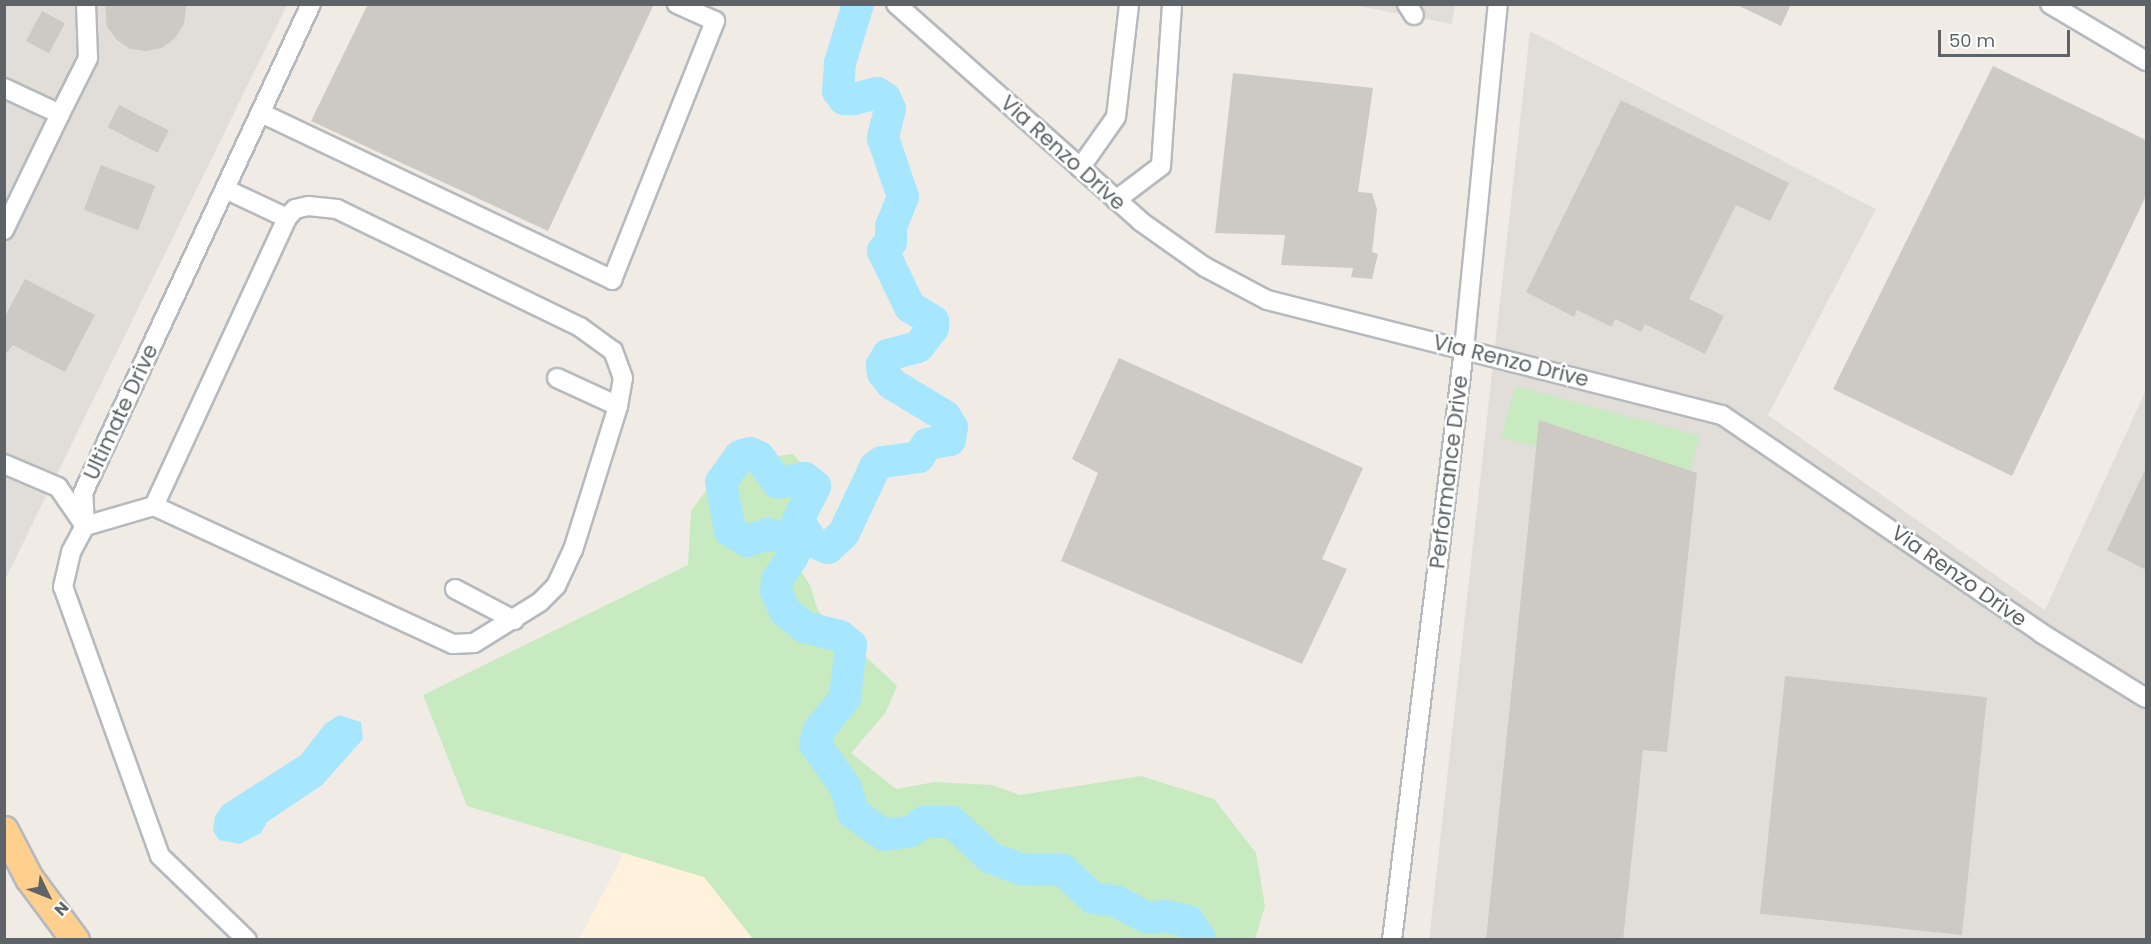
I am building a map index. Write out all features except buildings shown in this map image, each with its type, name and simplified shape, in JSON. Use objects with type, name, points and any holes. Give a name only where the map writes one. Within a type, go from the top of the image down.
[{"type":"highway","points":[[4,830],[30,878],[75,939]]},
{"type":"street","points":[[4,230],[88,58],[86,4]]},
{"type":"street","name":"Ultimate Drive","points":[[85,526],[83,493],[311,4]]},
{"type":"street","points":[[261,113],[612,280],[715,21],[678,4]]},
{"type":"street","name":"Via Renzo Drive","points":[[896,4],[1116,200],[1205,267],[1267,300],[1722,415],[2041,633],[2146,698]]},
{"type":"street","points":[[1080,168],[1116,117],[1129,4]]},
{"type":"street","points":[[1116,200],[1161,166],[1172,4]]},
{"type":"street","name":"Performance Drive","points":[[1392,939],[1464,349],[1498,4]]},
{"type":"street","points":[[2050,4],[2146,61]]},
{"type":"street","points":[[4,88],[60,114]]},
{"type":"street","points":[[225,189],[287,218]]},
{"type":"street","points":[[154,506],[287,218],[295,209],[308,206],[337,209],[580,327],[604,343],[620,364],[624,378],[618,406],[573,550],[556,585],[514,620],[474,642],[453,644],[154,506],[85,526],[71,552],[63,587],[134,790],[160,856],[247,939]]},
{"type":"street","points":[[557,378],[618,406]]},
{"type":"street","points":[[4,464],[58,487],[85,526]]},
{"type":"street","points":[[455,589],[514,620]]},
{"type":"shaded area","points":[[5,5],[287,5],[5,580]]},
{"type":"shaded area","points":[[1353,5],[1455,5],[1452,24]]},
{"type":"shaded area","points":[[1530,31],[1876,209],[1768,415],[2045,610],[2146,390],[2146,939],[1429,940]]},
{"type":"shaded area","points":[[624,853],[704,877],[753,939],[579,940]]},
{"type":"green space","points":[[1515,386],[1699,435],[1686,487],[1501,437]]},
{"type":"green space","points":[[793,454],[817,482],[815,502],[792,529],[789,553],[810,585],[818,611],[897,686],[886,712],[851,753],[896,789],[935,782],[992,785],[1020,795],[1141,776],[1214,799],[1256,853],[1265,906],[1255,939],[753,939],[704,877],[467,806],[423,695],[688,565],[691,511],[727,462]]},
{"type":"water","points":[[339,715],[361,722],[363,739],[322,785],[267,822],[261,833],[240,844],[219,840],[213,831],[215,816],[223,805],[301,755],[325,724]]},
{"type":"waterway","points":[[858,4],[840,63],[838,91],[844,99],[877,93],[885,98],[890,109],[883,138],[903,197],[891,226],[891,242],[883,251],[910,307],[933,321],[933,328],[918,347],[888,355],[882,365],[883,373],[892,384],[945,416],[952,427],[950,440],[927,444],[919,457],[882,462],[875,467],[844,533],[828,548],[812,542],[798,520],[815,486],[805,478],[778,483],[759,457],[750,453],[740,456],[721,482],[730,531],[747,541],[768,534],[787,538],[795,545],[793,556],[777,580],[776,591],[785,611],[804,627],[840,636],[851,645],[845,698],[819,730],[815,744],[846,788],[853,813],[884,835],[911,831],[924,822],[952,822],[991,858],[1021,869],[1063,870],[1093,898],[1116,901],[1148,918],[1165,916],[1188,921],[1201,940]]}]
